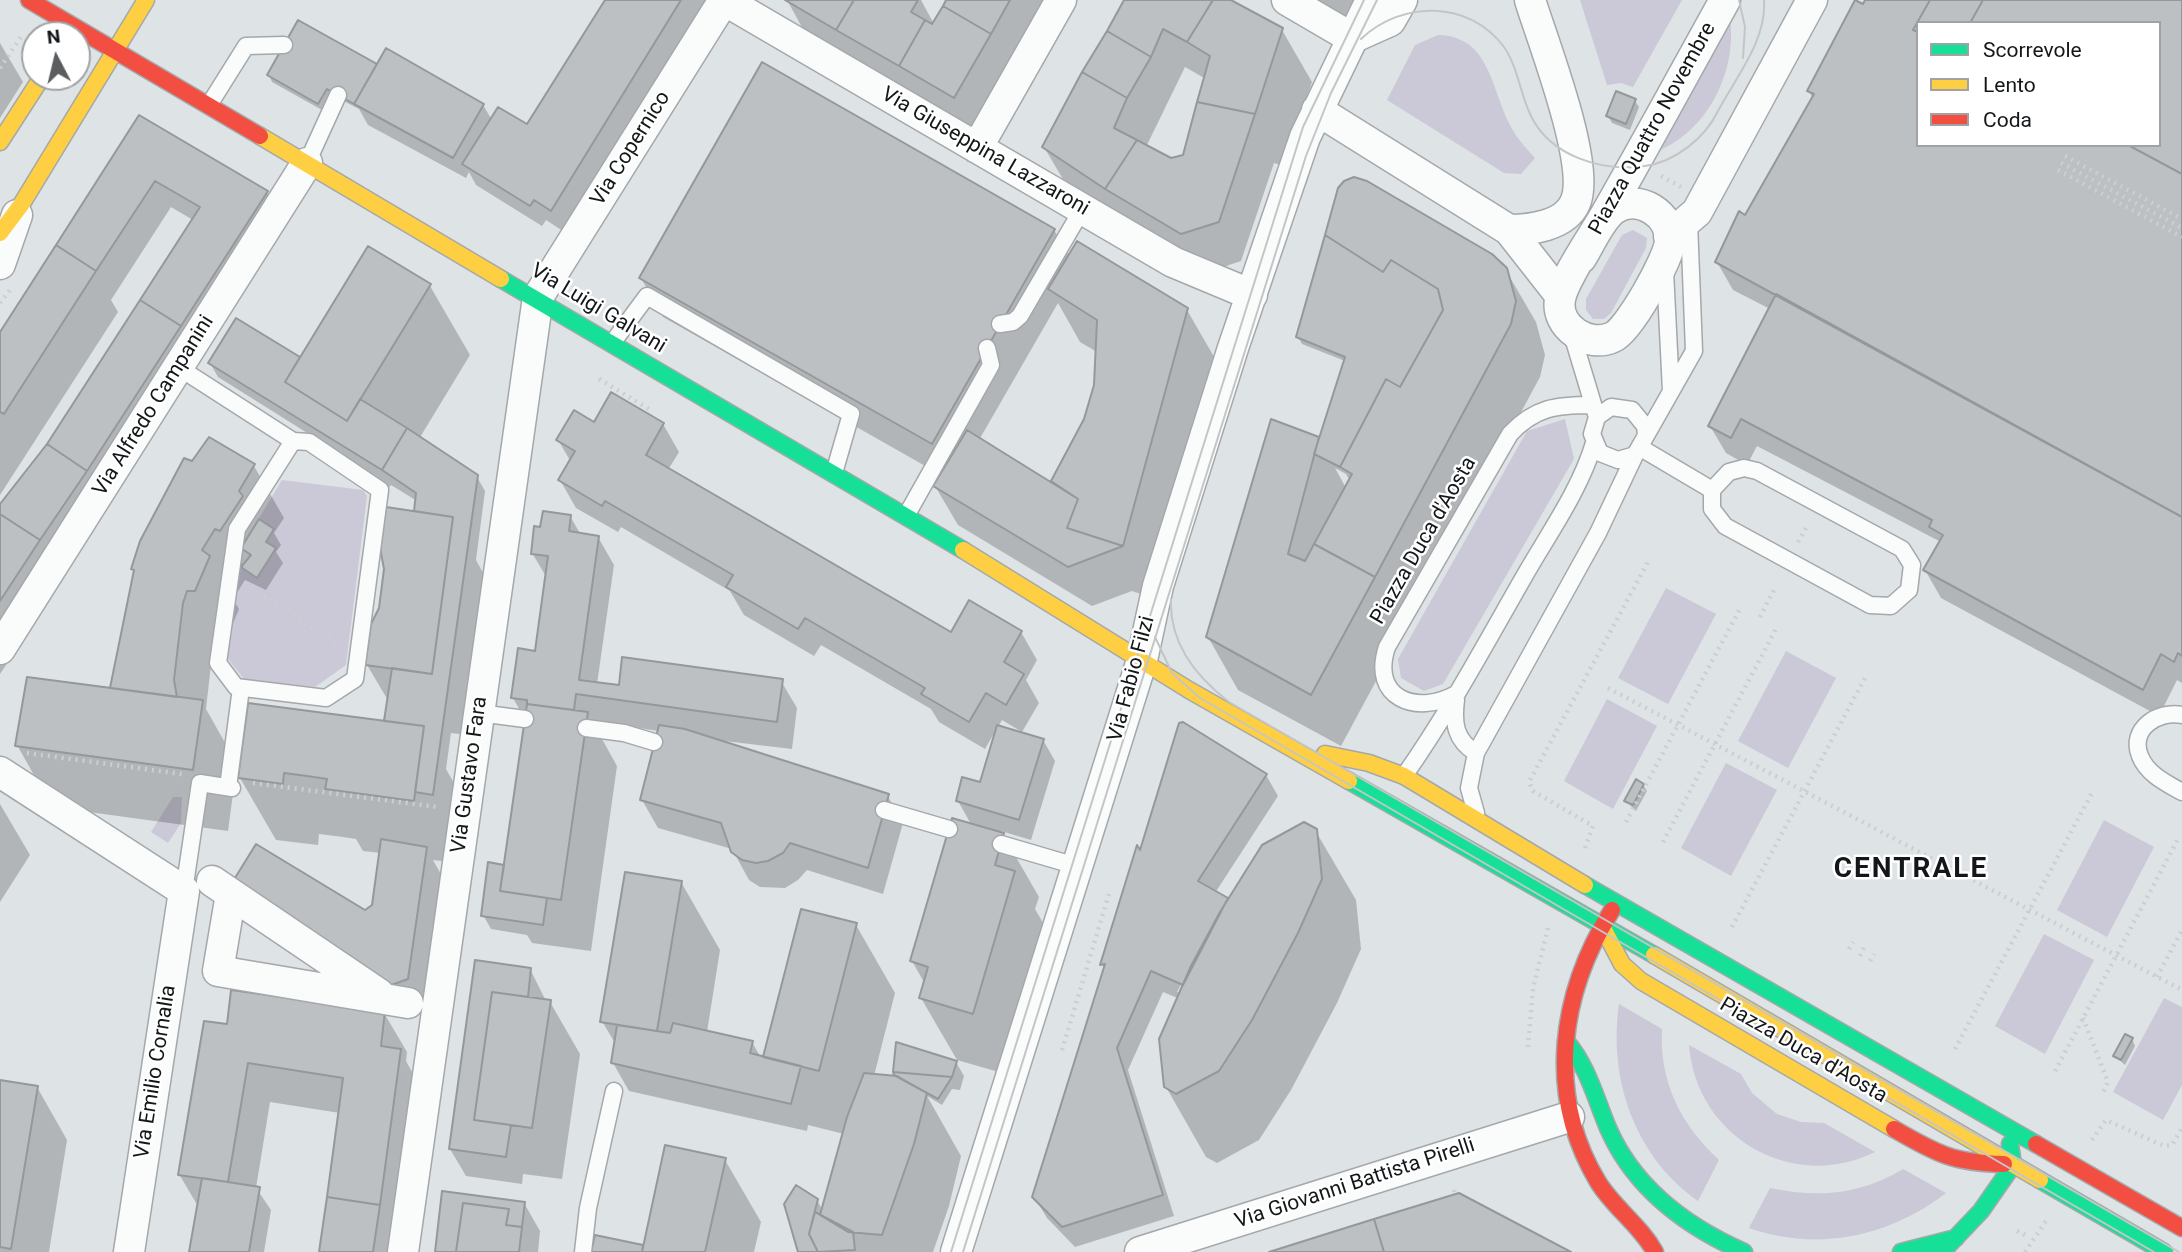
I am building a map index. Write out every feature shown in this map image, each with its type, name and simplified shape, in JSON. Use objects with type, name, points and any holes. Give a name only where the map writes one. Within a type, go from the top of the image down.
[{"type":"street","name":"Via Luigi Galvani","points":[[30,0],[58,21]]},
{"type":"street","points":[[0,233],[21,205],[113,50],[146,0]]},
{"type":"street","name":"Via Giuseppina Lazzaroni","points":[[724,0],[1191,272],[1251,295]]},
{"type":"street","name":"Via Copernico","points":[[538,298],[724,0]]},
{"type":"street","points":[[977,148],[1061,0]]},
{"type":"street","points":[[1287,0],[1352,38]]},
{"type":"street","points":[[1371,0],[1317,110],[1508,230],[1560,295],[1562,313],[1570,329],[1594,341],[1606,340],[1621,333],[1812,0]]},
{"type":"street","points":[[1352,38],[1390,21],[1402,0]]},
{"type":"street","name":"Piazza Quattro Novembre","points":[[1508,230],[1539,227],[1562,218],[1576,203],[1580,184],[1576,152],[1530,0]]},
{"type":"street","name":"Piazza Quattro Novembre","points":[[1560,295],[1725,0]]},
{"type":"street","points":[[78,21],[85,9]]},
{"type":"street","name":"Via Luigi Galvani","points":[[91,40],[113,50],[613,342],[1142,660]]},
{"type":"street","points":[[0,142],[33,91]]},
{"type":"street","name":"Via Fabio Filzi","points":[[956,1252],[1142,660],[1156,594],[1251,295],[1317,110]]},
{"type":"street","name":"Via Alfredo Campanini","points":[[0,649],[307,163]]},
{"type":"street","name":"Piazza Quattro Novembre","points":[[1581,258],[1611,211],[1626,204],[1649,207],[1661,216],[1674,239]]},
{"type":"street","points":[[0,264],[21,205]]},
{"type":"street","name":"Via Gustavo Fara","points":[[402,1252],[538,298]]},
{"type":"street","name":"Piazza Duca d'Aosta","points":[[1142,660],[2164,1252]]},
{"type":"street","name":"Piazza Duca d'Aosta","points":[[1291,748],[1369,763],[1404,776],[1617,903],[2182,1228]]},
{"type":"street","points":[[0,772],[184,891]]},
{"type":"street","points":[[1387,802],[1404,776]]},
{"type":"street","points":[[222,888],[398,1001],[218,971],[222,888]]},
{"type":"street","name":"Via Emilio Cornalia","points":[[129,1252],[184,891]]},
{"type":"street","points":[[1617,903],[1601,925],[1577,974],[1566,1041],[1564,1073],[1569,1117],[1596,1180],[1619,1210],[1647,1237],[1655,1252]]},
{"type":"street","name":"Piazza Duca d'Aosta","points":[[1601,925],[1622,964],[1641,981],[1913,1140],[1955,1161],[2013,1164]]},
{"type":"street","points":[[1566,1041],[1587,1068],[1618,1148],[1645,1186],[1686,1222],[1744,1252]]},
{"type":"street","name":"Via Giovanni Battista Pirelli","points":[[1140,1252],[1569,1117]]},
{"type":"street","points":[[1942,1252],[1986,1205],[2013,1164],[2008,1126]]},
{"type":"street","points":[[1901,1252],[1956,1238]]},
{"type":"lane","points":[[209,106],[246,46],[284,45]]},
{"type":"lane","points":[[307,163],[338,95]]},
{"type":"lane","points":[[1000,324],[1013,322],[1020,316],[1083,208]]},
{"type":"lane","points":[[1671,391],[1674,239]]},
{"type":"lane","points":[[1479,822],[1469,788],[1476,753],[1598,533],[1641,446],[1694,351],[1674,239]]},
{"type":"lane","points":[[613,342],[647,296],[851,414],[834,474]]},
{"type":"lane","points":[[1404,776],[1456,694],[1577,484],[1594,443],[1595,411],[1570,329]]},
{"type":"lane","points":[[906,516],[991,365],[992,359],[987,348]]},
{"type":"lane","points":[[178,367],[293,440],[309,442],[380,490],[355,679],[326,698],[236,688],[218,663],[237,529],[293,440]]},
{"type":"lane","name":"Piazza Duca d'Aosta","points":[[1456,694],[1425,705],[1414,705],[1396,695],[1385,679],[1383,668],[1387,647],[1510,434],[1530,417],[1557,405],[1595,411],[1611,407],[1632,410],[1639,415],[1641,446]]},
{"type":"lane","name":"Piazza Duca d'Aosta","points":[[1594,443],[1608,458],[1627,459],[1641,446]]},
{"type":"lane","name":"Piazza Duca d'Aosta","points":[[1641,446],[1712,490]]},
{"type":"lane","points":[[1744,468],[1757,471],[1902,549],[1912,565],[1909,590],[1891,606],[1870,605],[1725,526],[1712,509],[1712,490],[1729,472],[1744,468]]},
{"type":"lane","points":[[184,891],[200,783],[230,788],[241,688]]},
{"type":"lane","points":[[1456,694],[1454,717],[1458,735],[1462,743],[1476,753]]},
{"type":"lane","points":[[479,713],[525,719]]},
{"type":"lane","points":[[2182,715],[2166,714],[2148,722],[2141,729],[2138,748],[2150,772],[2182,792]]},
{"type":"lane","points":[[586,728],[624,733],[654,742]]},
{"type":"lane","points":[[884,810],[949,829]]},
{"type":"lane","points":[[1001,844],[1076,866]]},
{"type":"lane","points":[[583,1252],[588,1208],[614,1091]]},
{"type":"path","points":[[0,68],[19,40]]},
{"type":"path","points":[[2065,156],[2077,162],[2088,168],[2100,174],[2181,218],[2065,156]]},
{"type":"path","points":[[2176,225],[2062,163],[2182,228]]},
{"type":"path","points":[[2172,232],[2058,170],[2182,236]]},
{"type":"path","points":[[1653,172],[1688,191]]},
{"type":"path","points":[[599,379],[649,409]]},
{"type":"path","points":[[1795,549],[1806,528]]},
{"type":"path","points":[[1584,850],[1593,826],[1533,790],[1530,782],[1649,560]]},
{"type":"path","points":[[1760,617],[1776,586]]},
{"type":"path","points":[[224,618],[241,606],[257,608],[265,597],[358,656]]},
{"type":"path","points":[[1626,822],[1741,607]]},
{"type":"path","points":[[1662,842],[1777,627]]},
{"type":"path","points":[[1732,927],[1867,674]]},
{"type":"path","points":[[1608,688],[2182,990]]},
{"type":"path","points":[[1955,1049],[2092,791]]},
{"type":"path","points":[[351,805],[352,796]]},
{"type":"path","points":[[366,807],[367,798]]},
{"type":"path","points":[[2055,1071],[2179,837]]},
{"type":"path","points":[[1062,1050],[1109,894]]},
{"type":"path","points":[[2157,977],[2182,930]]},
{"type":"path","points":[[1528,1054],[1530,1009],[1545,934]]},
{"type":"path","points":[[1849,950],[1853,942]]},
{"type":"path","points":[[1860,956],[1866,946]]},
{"type":"path","points":[[1870,961],[1874,954]]},
{"type":"path","points":[[2083,1017],[2108,1082],[2103,1093]]},
{"type":"path","points":[[2091,1142],[2106,1120],[2168,1147],[2182,1128]]},
{"type":"path","points":[[2017,1230],[2025,1235]]},
{"type":"path","points":[[2025,1252],[2035,1240]]},
{"type":"shaded area","points":[[1580,0],[1682,0],[1633,87],[1621,83],[1607,85]]},
{"type":"shaded area","points":[[1730,19],[1729,58],[1716,96],[1693,128],[1660,150]]},
{"type":"shaded area","points":[[1438,35],[1468,44],[1486,66],[1511,128],[1535,158],[1521,174],[1504,173],[1387,100],[1415,45]]},
{"type":"shaded area","points":[[1633,230],[1647,238],[1646,248],[1611,313],[1604,319],[1593,319],[1586,310],[1586,299],[1622,235]]},
{"type":"shaded area","points":[[1565,419],[1574,459],[1443,684],[1424,691],[1401,678],[1398,659],[1527,431]]},
{"type":"shaded area","points":[[282,480],[363,490],[367,496],[346,665],[315,687],[244,679],[228,659],[241,567],[250,555],[241,548]]},
{"type":"shaded area","points":[[1666,588],[1716,614],[1668,704],[1618,678]]},
{"type":"shaded area","points":[[1786,651],[1836,678],[1788,768],[1738,741]]},
{"type":"shaded area","points":[[1607,699],[1657,726],[1613,809],[1564,781]]},
{"type":"shaded area","points":[[1726,763],[1777,790],[1731,876],[1681,848]]},
{"type":"shaded area","points":[[173,797],[182,797],[181,823],[168,843],[151,832]]},
{"type":"shaded area","points":[[2104,820],[2154,847],[2107,937],[2057,910]]},
{"type":"shaded area","points":[[2044,934],[2094,960],[2045,1054],[1995,1026]]},
{"type":"shaded area","points":[[2164,998],[2182,1007],[2182,1085],[2163,1120],[2113,1092]]},
{"type":"shaded area","points":[[1619,1004],[1662,1029],[1664,1067],[1675,1101],[1694,1132],[1719,1160],[1698,1201],[1676,1183],[1658,1162],[1642,1139],[1631,1114],[1618,1060]]},
{"type":"shaded area","points":[[1689,1045],[1741,1074],[1752,1093],[1777,1114],[1801,1122],[1824,1123],[1875,1152],[1843,1163],[1812,1166],[1782,1160],[1754,1148],[1729,1130],[1709,1106],[1696,1078]]},
{"type":"shaded area","points":[[1903,1169],[1946,1193],[1901,1220],[1852,1236],[1800,1239],[1749,1228],[1770,1188],[1805,1193],[1838,1192],[1871,1184]]},
{"type":"building","points":[[605,0],[681,0],[551,211],[534,200],[530,206],[462,164],[498,107],[527,124]]},
{"type":"building","points":[[785,0],[854,0],[836,30]]},
{"type":"building","points":[[854,0],[918,0],[911,12],[925,20],[899,66],[836,30]]},
{"type":"building","points":[[946,0],[1010,0],[991,34],[943,6]]},
{"type":"building","points":[[1124,0],[1213,0],[1187,42],[1163,29],[1151,57],[1107,31]]},
{"type":"building","points":[[1213,0],[1231,0],[1283,28],[1255,114],[1197,102],[1210,56],[1187,42]]},
{"type":"building","points":[[1855,0],[1863,4],[1865,0],[1930,0],[1913,30],[1916,31],[1916,147],[2132,147],[2182,174],[2182,517],[1715,262],[1739,211],[1745,215],[1814,94],[1807,91]]},
{"type":"building","points":[[1930,0],[1983,0],[1971,21],[1918,21]]},
{"type":"building","points":[[1983,0],[2182,0],[2182,174],[2132,147],[2161,147],[2161,21],[1971,21]]},
{"type":"building","points":[[943,6],[991,34],[954,98],[899,66],[925,20],[932,24]]},
{"type":"building","points":[[298,20],[377,64],[354,104],[327,89],[318,104],[267,75]]},
{"type":"building","points":[[1107,31],[1151,57],[1127,98],[1082,72]]},
{"type":"building","points":[[386,48],[484,104],[453,158],[354,104]]},
{"type":"building","points":[[762,62],[1055,229],[932,444],[639,278]]},
{"type":"building","points":[[1082,72],[1127,98],[1114,128],[1137,140],[1105,189],[1042,147]]},
{"type":"building","points":[[1616,91],[1636,99],[1626,124],[1606,116]]},
{"type":"building","points":[[1197,102],[1255,114],[1219,222],[1181,234],[1105,189],[1137,140],[1171,158],[1183,155]]},
{"type":"building","points":[[139,115],[268,191],[181,326],[140,300],[200,207],[155,181],[96,271],[56,245]]},
{"type":"building","points":[[1354,177],[1367,181],[1492,254],[1507,268],[1516,301],[1511,324],[1375,577],[1314,544],[1352,474],[1340,467],[1386,379],[1400,387],[1443,310],[1438,289],[1391,260],[1383,272],[1325,235],[1338,188],[1344,181]]},
{"type":"building","points":[[1325,235],[1383,272],[1391,260],[1438,289],[1443,310],[1400,387],[1386,379],[1340,467],[1314,454],[1345,357],[1296,337]]},
{"type":"building","points":[[1077,241],[1188,308],[1123,546],[1067,528],[1078,499],[1051,481],[1084,419],[1094,385],[1097,320],[1048,289]]},
{"type":"building","points":[[56,245],[96,271],[4,414],[0,412],[0,332]]},
{"type":"building","points":[[368,246],[431,284],[347,421],[285,382]]},
{"type":"building","points":[[1776,294],[2182,517],[2182,656],[2178,653],[2174,662],[2161,654],[2143,690],[1923,570],[1943,535],[1929,527],[1932,520],[1741,419],[1731,438],[1708,426]]},
{"type":"building","points":[[140,300],[181,326],[87,471],[47,444]]},
{"type":"building","points":[[236,318],[300,357],[285,382],[347,421],[360,399],[407,428],[382,470],[208,363]]},
{"type":"building","points":[[611,392],[664,423],[646,455],[951,632],[969,600],[1022,631],[1004,662],[1024,674],[1006,705],[986,693],[969,722],[921,694],[925,688],[805,618],[798,629],[726,587],[733,575],[605,501],[602,506],[558,480],[575,451],[556,440],[574,410],[594,422]]},
{"type":"building","points":[[1271,419],[1319,437],[1288,554],[1305,561],[1314,544],[1375,577],[1311,695],[1206,637]]},
{"type":"building","points":[[407,428],[478,475],[433,795],[415,792],[424,726],[384,721],[392,668],[432,674],[453,517],[414,511],[416,493],[382,470]]},
{"type":"building","points":[[967,430],[1078,499],[1067,528],[1123,546],[1068,567],[933,486]]},
{"type":"building","points":[[209,437],[255,464],[239,491],[243,496],[220,531],[215,529],[202,550],[210,556],[195,591],[187,591],[183,603],[174,680],[177,697],[110,688],[134,570],[131,569],[140,541],[184,458],[192,461]]},
{"type":"building","points":[[47,444],[87,471],[40,540],[0,514],[0,504]]},
{"type":"building","points":[[386,507],[453,517],[432,674],[365,665],[371,624],[379,608],[384,569],[380,548]]},
{"type":"building","points":[[543,511],[571,515],[569,531],[599,536],[579,680],[619,685],[622,657],[783,679],[777,722],[576,694],[574,710],[527,704],[527,700],[511,698],[518,648],[535,651],[548,556],[531,554],[534,526],[540,527]]},
{"type":"building","points":[[0,514],[40,540],[0,601]]},
{"type":"building","points":[[259,519],[274,529],[266,542],[276,548],[257,578],[241,567],[251,555],[241,548]]},
{"type":"building","points":[[27,677],[203,700],[193,770],[15,746]]},
{"type":"building","points":[[248,703],[424,726],[414,801],[325,789],[327,779],[307,776],[284,773],[283,784],[238,778]]},
{"type":"building","points":[[527,704],[588,712],[561,900],[500,891]]},
{"type":"building","points":[[1183,722],[1267,774],[1198,881],[1228,898],[1183,985],[1151,971],[1117,1048],[1163,1195],[1062,1227],[1032,1197],[1105,964],[1100,965],[1137,845],[1140,850],[1179,723]]},
{"type":"building","points":[[659,725],[685,729],[889,794],[868,868],[790,843],[783,853],[768,861],[756,863],[742,860],[731,852],[721,823],[640,800]]},
{"type":"building","points":[[997,725],[1044,739],[1019,820],[956,801],[962,777],[980,782]]},
{"type":"building","points":[[1636,779],[1644,784],[1633,805],[1624,801]]},
{"type":"building","points":[[952,818],[1004,833],[995,865],[1015,871],[973,1014],[919,998],[928,967],[910,961]]},
{"type":"building","points":[[1304,822],[1317,829],[1322,879],[1298,933],[1252,1020],[1219,1071],[1176,1094],[1164,1087],[1159,1039],[1191,966],[1220,912],[1262,845]]},
{"type":"building","points":[[381,839],[427,847],[408,979],[383,988],[230,886],[256,844],[365,910],[372,905]]},
{"type":"building","points":[[488,862],[504,865],[500,891],[547,898],[543,925],[481,916]]},
{"type":"building","points":[[625,872],[682,881],[657,1031],[600,1022]]},
{"type":"building","points":[[801,909],[857,923],[819,1071],[763,1057]]},
{"type":"building","points":[[475,960],[531,968],[528,997],[492,992],[474,1120],[511,1125],[506,1157],[449,1149]]},
{"type":"building","points":[[231,990],[385,1011],[381,1046],[401,1049],[380,1205],[327,1197],[343,1078],[248,1063],[228,1182],[178,1175],[204,1021],[227,1024]]},
{"type":"building","points":[[492,992],[551,1000],[532,1128],[474,1120]]},
{"type":"building","points":[[673,1023],[753,1041],[750,1053],[801,1066],[791,1104],[611,1063],[617,1025],[670,1033]]},
{"type":"building","points":[[2125,1034],[2133,1038],[2121,1060],[2113,1056]]},
{"type":"building","points":[[896,1042],[957,1061],[952,1077],[893,1072]]},
{"type":"building","points":[[893,1072],[952,1077],[938,1099]]},
{"type":"building","points":[[864,1073],[897,1076],[927,1093],[914,1144],[882,1235],[848,1232],[820,1215],[847,1117]]},
{"type":"building","points":[[0,1080],[38,1086],[11,1249],[0,1247]]},
{"type":"building","points":[[665,1145],[726,1158],[705,1252],[642,1252]]},
{"type":"building","points":[[202,1178],[260,1187],[249,1252],[189,1252]]},
{"type":"building","points":[[796,1185],[818,1199],[809,1234],[818,1252],[798,1252],[784,1204]]},
{"type":"building","points":[[442,1191],[525,1202],[522,1227],[506,1225],[509,1209],[463,1203],[456,1252],[435,1252]]},
{"type":"building","points":[[1459,1193],[1571,1252],[1384,1252],[1374,1219]]},
{"type":"building","points":[[327,1197],[380,1205],[373,1252],[319,1252]]},
{"type":"building","points":[[463,1203],[509,1209],[506,1225],[522,1227],[519,1252],[456,1252]]},
{"type":"building","points":[[815,1212],[853,1232],[855,1250],[818,1252],[809,1234]]},
{"type":"building","points":[[1374,1219],[1384,1252],[1269,1252]]},
{"type":"building","points":[[595,1235],[643,1245],[642,1252],[591,1252]]},
{"type":"tram line","points":[[951,1252],[1303,127],[1364,0]]},
{"type":"tram line","points":[[963,1252],[1306,156],[1331,93],[1377,0]]},
{"type":"tram line","points":[[1739,0],[1745,27],[1743,58]]},
{"type":"tram line","points":[[1361,39],[1377,26],[1415,12],[1435,11],[1473,20],[1504,47],[1513,63],[1531,116],[1551,142],[1580,159],[1596,164],[1645,166],[1678,154],[1697,139],[1712,121],[1756,44],[1764,15],[1764,0]]},
{"type":"tram line","points":[[1171,599],[1174,630],[1186,657],[1205,681],[1229,702],[2179,1252]]},
{"type":"tram line","points":[[1155,637],[1172,673],[1200,698],[2154,1252]]},
{"type":"traffic: fast","points":[[501,279],[963,550]]},
{"type":"traffic: fast","points":[[1349,781],[1654,955]]},
{"type":"traffic: fast","points":[[1585,885],[2036,1144]]},
{"type":"traffic: fast","points":[[1566,1041],[1586,1072],[1619,1149],[1647,1187],[1682,1217],[1722,1242],[1744,1252]]},
{"type":"traffic: fast","points":[[1942,1252],[1981,1211],[2013,1165],[2010,1144]]},
{"type":"traffic: fast","points":[[2040,1180],[2164,1252]]},
{"type":"traffic: fast","points":[[1901,1252],[1956,1238]]},
{"type":"traffic: slow","points":[[0,233],[21,205],[146,0]]},
{"type":"traffic: slow","points":[[0,142],[33,91]]},
{"type":"traffic: slow","points":[[260,136],[501,279]]},
{"type":"traffic: slow","points":[[963,550],[1189,690],[1349,781]]},
{"type":"traffic: slow","points":[[1325,754],[1369,763],[1404,776],[1585,885]]},
{"type":"traffic: slow","points":[[1604,930],[1622,964],[1641,981],[1894,1129]]},
{"type":"traffic: slow","points":[[1654,955],[2040,1180]]},
{"type":"traffic: jam","points":[[29,0],[260,136]]},
{"type":"traffic: jam","points":[[1612,910],[1580,975],[1571,1009],[1565,1079],[1581,1148],[1598,1182],[1655,1252]]},
{"type":"traffic: jam","points":[[1894,1129],[1946,1156],[1972,1162],[2004,1164]]},
{"type":"traffic: jam","points":[[2036,1144],[2182,1228]]},
{"type":"district","name":"CENTRALE","points":[[1911,870]]}]
